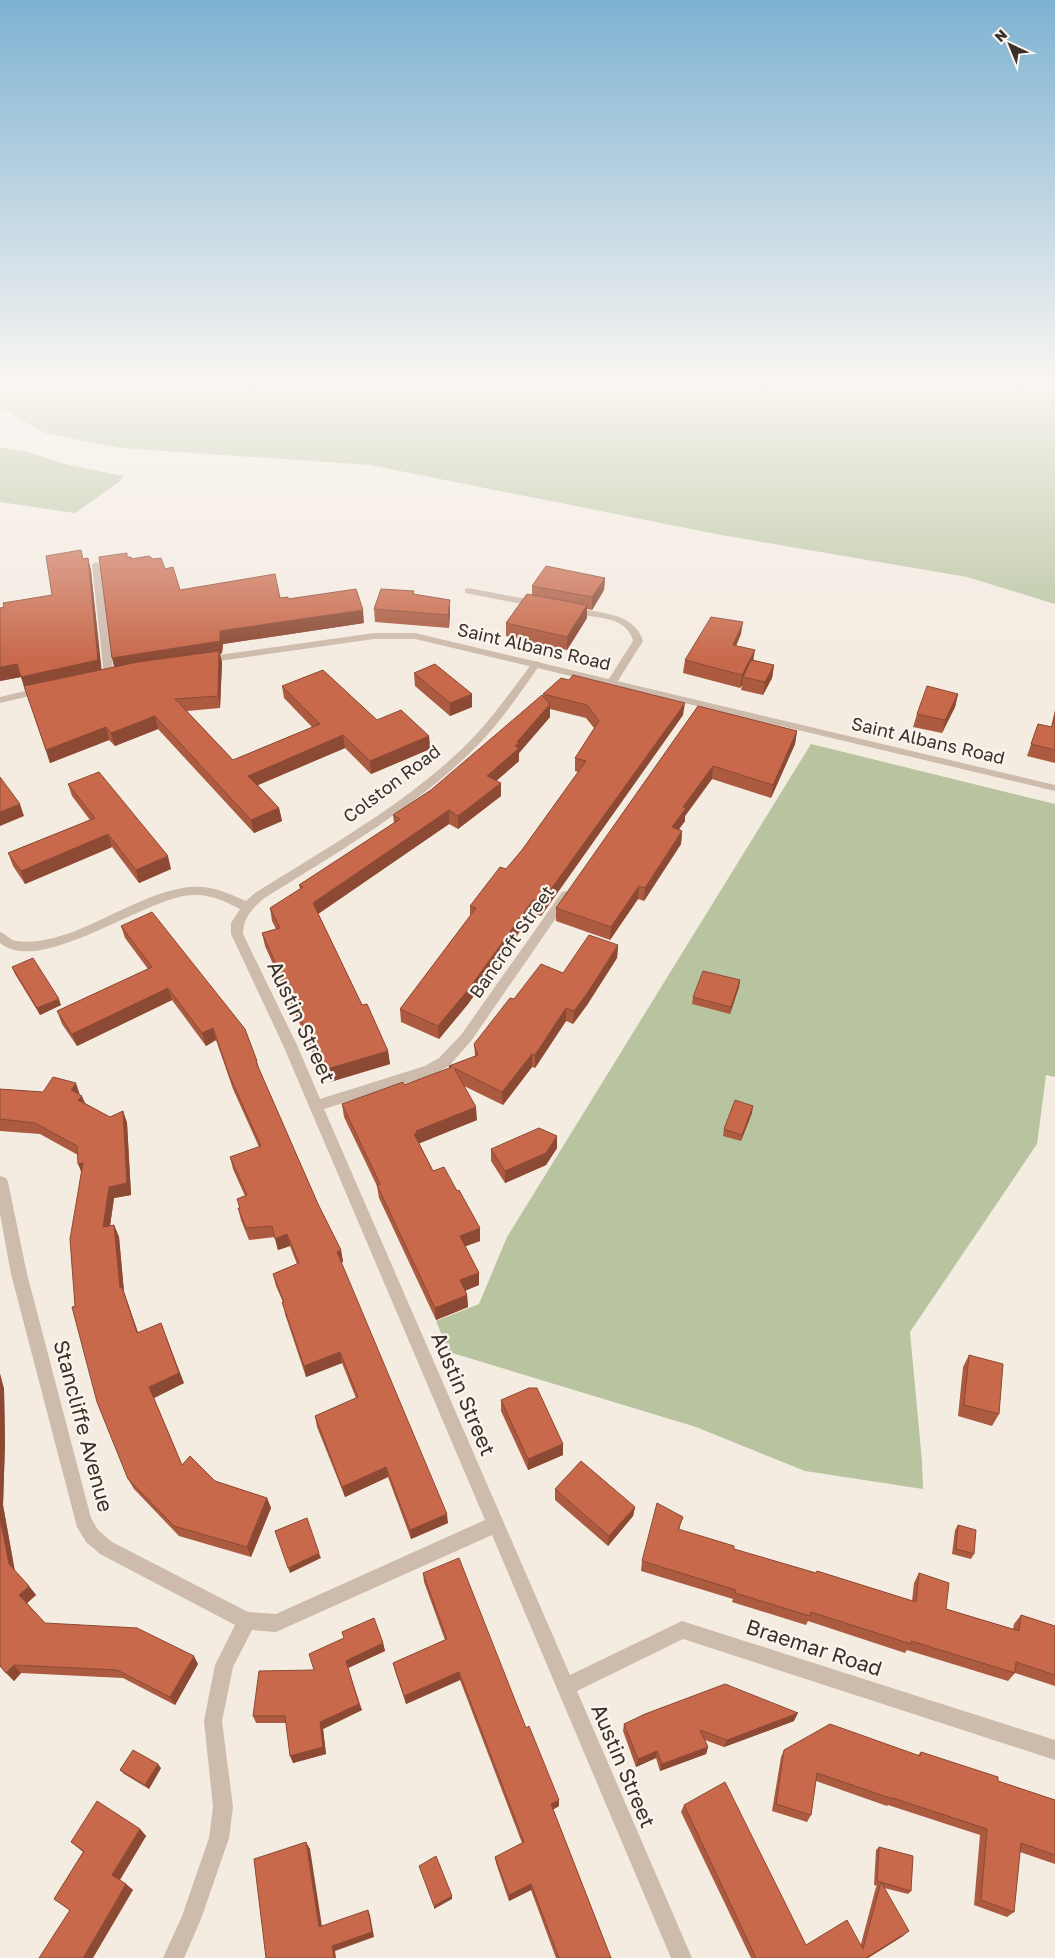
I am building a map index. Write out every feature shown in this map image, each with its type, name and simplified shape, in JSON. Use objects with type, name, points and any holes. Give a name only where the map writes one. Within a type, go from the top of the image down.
[{"type":"street","points":[[96,565],[109,676]]},
{"type":"street","points":[[468,591],[615,619],[633,627],[638,634],[638,641],[612,682]]},
{"type":"street","name":"Saint Albans Road","points":[[190,662],[394,634],[437,640],[1055,788]]},
{"type":"street","name":"Colston Road","points":[[247,908],[259,896],[410,797],[467,750],[498,717],[536,664]]},
{"type":"street","points":[[0,700],[56,687]]},
{"type":"street","points":[[690,718],[700,703]]},
{"type":"street","name":"Bancroft Street","points":[[316,1106],[430,1070],[444,1062],[466,1038],[576,881]]},
{"type":"street","points":[[0,936],[11,945],[31,946],[60,942],[170,894],[187,890],[206,890],[222,895],[247,908]]},
{"type":"street","name":"Austin Street","points":[[247,908],[237,923],[237,934],[290,1046],[682,1958]]},
{"type":"street","name":"Stancliffe Avenue","points":[[1,1182],[19,1274],[83,1521],[92,1536],[106,1548],[247,1621],[276,1623],[496,1524]]},
{"type":"street","points":[[173,1958],[191,1919],[219,1838],[223,1807],[213,1721],[224,1665],[247,1621]]},
{"type":"street","name":"Braemar Road","points":[[566,1687],[682,1630],[1055,1750]]},
{"type":"green space","points":[[0,477],[122,477],[120,481],[75,513],[0,502]]},
{"type":"green space","points":[[432,477],[1055,477],[1055,604],[967,577],[716,534]]},
{"type":"green space","points":[[811,744],[1055,804],[1055,1077],[1046,1075],[1037,1144],[910,1332],[923,1489],[805,1471],[696,1427],[449,1352],[436,1321],[479,1304],[507,1237]]},
{"type":"building","points":[[81,550],[83,559],[88,558],[98,660],[21,677],[17,664],[0,667],[0,608],[4,607],[3,603],[52,595],[46,556]]},
{"type":"building","points":[[127,553],[127,557],[131,557],[131,559],[149,556],[153,559],[161,558],[165,569],[173,567],[180,590],[275,574],[280,598],[288,597],[288,599],[356,589],[363,610],[220,631],[220,641],[112,658],[99,557]]},
{"type":"building","points":[[546,566],[605,578],[592,597],[532,586]]},
{"type":"building","points":[[381,589],[414,591],[413,594],[450,600],[448,615],[374,609]]},
{"type":"building","points":[[527,594],[587,605],[567,637],[506,623]]},
{"type":"building","points":[[711,617],[743,622],[733,645],[755,650],[742,675],[685,660]]},
{"type":"building","points":[[219,651],[218,696],[175,699],[233,760],[320,724],[282,686],[323,670],[377,720],[401,710],[429,736],[370,761],[343,735],[248,776],[279,808],[251,820],[155,716],[111,733],[106,727],[46,750],[24,686],[138,662]]},
{"type":"building","points":[[751,660],[774,665],[765,682],[743,677]]},
{"type":"building","points":[[435,664],[472,694],[450,703],[414,673]]},
{"type":"building","points":[[573,675],[685,703],[541,903],[533,900],[468,990],[438,1026],[400,1009],[476,908],[470,906],[500,867],[506,869],[522,850],[586,761],[575,758],[599,721],[587,705],[543,694],[561,678],[569,680]]},
{"type":"building","points":[[927,686],[958,694],[945,720],[917,714]]},
{"type":"building","points":[[542,695],[550,704],[517,742],[519,743],[515,746],[519,748],[487,776],[501,783],[458,816],[449,810],[313,903],[362,1005],[367,1004],[388,1051],[327,1069],[325,1063],[321,1064],[262,933],[280,928],[270,908],[303,887],[299,885],[400,819],[393,815],[431,790]]},
{"type":"building","points":[[698,706],[797,731],[773,785],[713,766],[683,807],[686,808],[672,827],[682,831],[645,888],[639,886],[611,927],[556,908]]},
{"type":"building","points":[[1055,714],[1055,750],[1031,744],[1038,724],[1052,727]]},
{"type":"building","points":[[99,772],[168,856],[136,870],[108,834],[21,871],[8,853],[95,818],[68,784]]},
{"type":"building","points":[[0,777],[20,804],[0,812]]},
{"type":"building","points":[[152,912],[245,1029],[256,1062],[318,1204],[341,1250],[337,1252],[447,1514],[410,1530],[386,1467],[342,1487],[315,1416],[358,1397],[340,1352],[304,1366],[273,1274],[299,1263],[287,1234],[275,1239],[272,1226],[246,1228],[238,1208],[240,1208],[237,1199],[247,1195],[230,1157],[261,1146],[230,1077],[213,1028],[202,1033],[168,988],[72,1034],[57,1011],[152,967],[121,926]]},
{"type":"building","points":[[589,935],[618,945],[574,1011],[566,1008],[535,1055],[532,1054],[502,1092],[454,1068],[476,1107],[416,1131],[417,1133],[414,1134],[433,1171],[444,1167],[480,1228],[460,1236],[479,1273],[460,1280],[467,1295],[435,1308],[377,1185],[380,1184],[342,1104],[403,1082],[404,1085],[478,1055],[474,1044],[510,998],[514,999],[541,964],[563,973]]},
{"type":"building","points":[[33,958],[59,999],[37,1008],[12,967]]},
{"type":"building","points":[[703,971],[740,980],[731,1007],[693,997]]},
{"type":"building","points":[[53,1077],[76,1083],[71,1090],[82,1096],[78,1100],[110,1117],[123,1111],[127,1183],[109,1187],[103,1227],[114,1225],[120,1288],[122,1287],[137,1333],[161,1323],[179,1373],[149,1387],[182,1465],[190,1456],[215,1481],[267,1498],[247,1547],[174,1526],[128,1479],[97,1402],[72,1307],[75,1306],[70,1239],[83,1163],[78,1164],[77,1146],[35,1123],[0,1119],[0,1089],[43,1092]]},
{"type":"building","points":[[735,1100],[753,1106],[742,1135],[724,1129]]},
{"type":"building","points":[[539,1128],[557,1136],[546,1153],[505,1171],[491,1149]]},
{"type":"building","points":[[969,1355],[1003,1364],[999,1414],[964,1405]]},
{"type":"building","points":[[529,1388],[537,1388],[563,1444],[528,1459],[501,1400]]},
{"type":"building","points":[[581,1461],[635,1507],[609,1536],[555,1489]]},
{"type":"building","points":[[657,1503],[683,1517],[678,1529],[734,1546],[734,1549],[816,1573],[817,1571],[916,1602],[919,1573],[949,1583],[946,1609],[1019,1631],[1021,1615],[1055,1626],[1055,1675],[1016,1662],[1015,1673],[911,1641],[911,1644],[811,1612],[810,1616],[735,1593],[736,1590],[642,1561]]},
{"type":"building","points":[[0,1517],[9,1564],[29,1586],[19,1595],[45,1623],[137,1628],[194,1656],[170,1697],[117,1670],[14,1665],[6,1673],[0,1666]]},
{"type":"building","points":[[307,1518],[319,1553],[288,1568],[275,1531]]},
{"type":"building","points":[[958,1525],[976,1530],[974,1554],[956,1549]]},
{"type":"building","points":[[459,1558],[526,1728],[529,1726],[559,1800],[551,1804],[611,1958],[559,1958],[531,1884],[509,1895],[495,1857],[524,1842],[459,1672],[404,1696],[393,1663],[447,1639],[423,1573]]},
{"type":"building","points":[[374,1618],[383,1643],[346,1661],[359,1704],[320,1722],[323,1747],[290,1756],[285,1716],[253,1716],[259,1671],[314,1670],[309,1654],[344,1638],[342,1632]]},
{"type":"building","points":[[725,1684],[798,1713],[727,1740],[700,1730],[708,1747],[662,1764],[657,1751],[638,1759],[624,1724],[645,1714]]},
{"type":"building","points":[[830,1724],[920,1756],[921,1752],[998,1777],[998,1781],[1055,1800],[1055,1855],[1021,1843],[1014,1912],[981,1900],[987,1829],[817,1773],[811,1815],[776,1804],[784,1750]]},
{"type":"building","points":[[133,1750],[158,1764],[145,1785],[120,1770]]},
{"type":"building","points":[[725,1782],[806,1945],[847,1920],[863,1949],[881,1882],[909,1931],[866,1958],[756,1958],[684,1805]]},
{"type":"building","points":[[97,1801],[140,1829],[112,1875],[126,1884],[83,1958],[39,1958],[70,1910],[54,1899],[84,1851],[71,1842]]},
{"type":"building","points":[[306,1842],[319,1927],[368,1910],[372,1932],[332,1946],[334,1958],[266,1958],[254,1859]]},
{"type":"building","points":[[879,1847],[913,1856],[911,1891],[877,1881]]},
{"type":"building","points":[[436,1856],[452,1896],[434,1906],[419,1866]]}]
